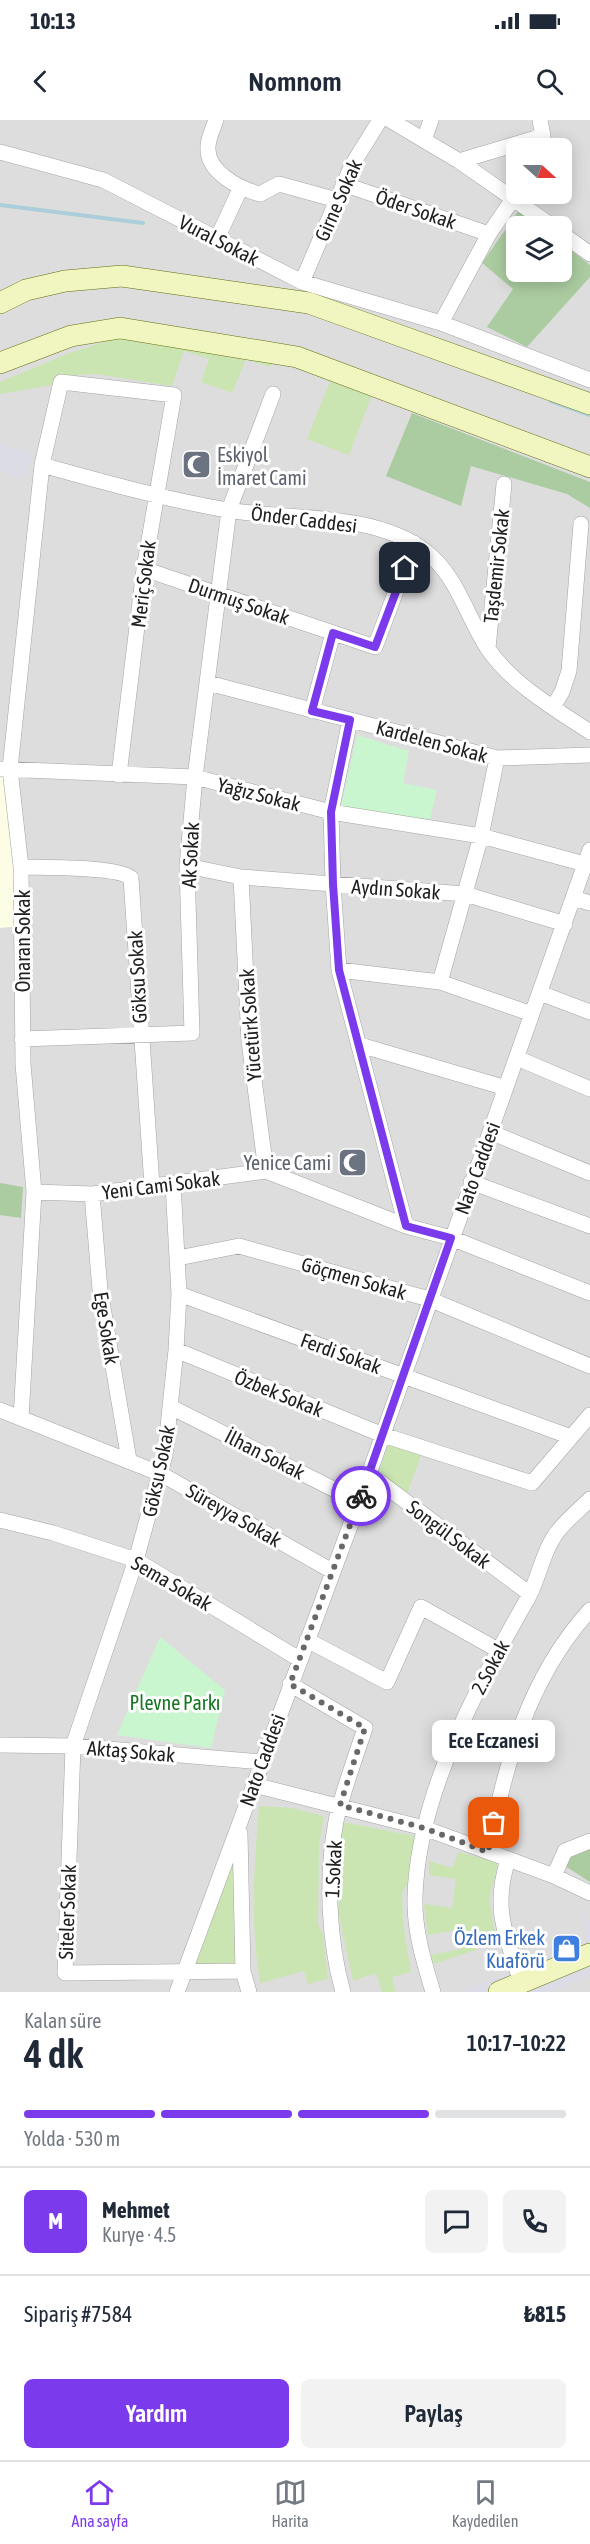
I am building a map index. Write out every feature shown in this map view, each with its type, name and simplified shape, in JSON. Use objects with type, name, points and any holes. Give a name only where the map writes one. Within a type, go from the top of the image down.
[{"type":"street","points":[[216,120],[210,136],[209,159],[219,172],[241,187],[260,194],[279,184],[337,200]]},
{"type":"street","name":"Girne Sokak","points":[[302,282],[351,165],[380,120]]},
{"type":"street","points":[[390,120],[459,161],[506,194]]},
{"type":"street","points":[[424,140],[431,120]]},
{"type":"street","points":[[459,161],[543,136],[540,120]]},
{"type":"street","name":"Vural Sokak","points":[[0,152],[103,180],[302,282],[441,323],[590,380]]},
{"type":"street","name":"Öder Sokak","points":[[344,184],[489,234]]},
{"type":"street","points":[[217,239],[241,187]]},
{"type":"street","points":[[441,323],[489,234],[510,204]]},
{"type":"street","points":[[520,204],[538,216]]},
{"type":"street","points":[[572,239],[587,247]]},
{"type":"street","points":[[0,303],[26,290],[65,281],[122,276],[309,303],[590,404]]},
{"type":"street","points":[[0,363],[71,336],[120,328],[297,357],[590,467]]},
{"type":"street","name":"Onaran Sokak","points":[[21,1418],[34,1192],[22,1039],[21,867],[5,769],[42,465],[61,382],[174,395]]},
{"type":"street","name":"Ak Sokak","points":[[22,1039],[192,1033],[187,866],[195,777],[229,510],[273,394]]},
{"type":"street","name":"Meriç Sokak","points":[[119,775],[144,569],[174,395]]},
{"type":"street","name":"Önder Caddesi","points":[[42,465],[155,496],[229,510],[375,528],[414,543],[446,572],[488,648],[507,670],[553,707],[590,732]]},
{"type":"street","name":"Taşdemir Sokak","points":[[488,648],[504,484]]},
{"type":"street","points":[[553,707],[562,692],[569,671],[581,524]]},
{"type":"street","name":"Durmuş Sokak","points":[[144,569],[375,647],[414,543]]},
{"type":"street","points":[[312,711],[333,633]]},
{"type":"street","name":"Kardelen Sokak","points":[[208,683],[497,758],[590,755]]},
{"type":"street","points":[[350,720],[331,812],[339,970],[406,1226]]},
{"type":"street","points":[[440,982],[481,836],[497,758]]},
{"type":"street","name":"Yağız Sokak","points":[[5,769],[195,777],[331,812],[481,836],[587,857]]},
{"type":"street","name":"Nato Caddesi","points":[[177,1992],[359,1502],[587,857]]},
{"type":"street","name":"Aydın Sokak","points":[[187,866],[241,877],[465,894],[565,924]]},
{"type":"street","name":"Göksu Sokak","points":[[21,867],[109,871],[126,874],[130,878],[152,1186]]},
{"type":"street","name":"Yücetürk Sokak","points":[[241,877],[249,1041],[266,1171]]},
{"type":"street","points":[[574,898],[590,903]]},
{"type":"street","points":[[339,970],[440,982],[532,1014]]},
{"type":"street","points":[[540,993],[590,1012]]},
{"type":"street","points":[[360,1045],[506,1088]]},
{"type":"street","points":[[517,1058],[590,1089]]},
{"type":"street","points":[[490,1132],[590,1173]]},
{"type":"street","name":"Yeni Cami Sokak","points":[[34,1192],[92,1194],[266,1171],[406,1226],[451,1238],[590,1293]]},
{"type":"street","points":[[471,1182],[590,1226]]},
{"type":"street","name":"Göksu Sokak","points":[[73,1746],[136,1560],[161,1474],[171,1407],[176,1350],[178,1258],[173,1184]]},
{"type":"street","name":"Ege Sokak","points":[[92,1194],[100,1290],[129,1460]]},
{"type":"street","name":"Göçmen Sokak","points":[[178,1258],[239,1246],[429,1299],[590,1365]]},
{"type":"street","name":"Ferdi Sokak","points":[[178,1294],[571,1437]]},
{"type":"street","name":"Özbek Sokak","points":[[176,1350],[383,1435]]},
{"type":"street","name":"İlhan Sokak","points":[[171,1407],[359,1502]]},
{"type":"street","name":"Süreyya Sokak","points":[[0,1410],[161,1474],[332,1571]]},
{"type":"street","points":[[383,1435],[532,1483],[590,1416]]},
{"type":"street","name":"Songül Sokak","points":[[369,1474],[530,1594]]},
{"type":"street","name":"2.Sokak","points":[[433,1992],[418,1935],[416,1911],[416,1877],[424,1828],[466,1715],[498,1650],[530,1594],[554,1536],[590,1499]]},
{"type":"street","name":"Sema Sokak","points":[[0,1520],[54,1533],[136,1560],[299,1659]]},
{"type":"street","points":[[307,1640],[387,1682],[421,1607],[498,1650]]},
{"type":"street","points":[[488,1852],[502,1786],[536,1688],[560,1648],[590,1611]]},
{"type":"street","name":"1.Sokak","points":[[290,1684],[365,1728],[340,1805],[335,1834],[332,1914],[338,1972],[344,1992]]},
{"type":"street","name":"Aktaş Sokak","points":[[0,1745],[73,1746],[262,1762]]},
{"type":"street","name":"Siteler Sokak","points":[[73,1746],[65,1972],[243,1971]]},
{"type":"street","points":[[254,1785],[424,1828],[554,1876],[590,1893]]},
{"type":"street","name":"Nato Caddesi","points":[[239,1824],[243,1971],[249,1992]]},
{"type":"street","points":[[554,1876],[565,1851],[590,1841]]},
{"type":"street","points":[[508,1860],[499,1902],[507,1941],[521,1982]]},
{"type":"street","points":[[499,1992],[590,1954]]},
{"type":"shaded area","points":[[0,120],[590,120],[590,1992],[0,1992]]},
{"type":"shaded area","points":[[0,445],[33,453],[22,480],[0,471]]},
{"type":"shaded area","points":[[0,769],[10,769],[22,926],[0,928]]},
{"type":"shaded area","points":[[577,1908],[590,1921],[590,1976],[548,1992],[460,1992],[589,1941]]},
{"type":"green space","points":[[519,210],[527,216],[515,216]]},
{"type":"green space","points":[[506,229],[506,282],[572,282],[572,251],[590,265],[590,277],[527,347],[487,327],[513,289],[482,263]]},
{"type":"green space","points":[[120,337],[273,361],[270,367],[246,359],[232,393],[201,382],[209,359],[184,351],[172,386],[96,374],[55,376],[52,385],[0,394],[0,382],[69,353]]},
{"type":"green space","points":[[330,381],[371,397],[349,455],[307,439]]},
{"type":"green space","points":[[412,413],[590,482],[590,508],[567,494],[471,466],[461,506],[386,476]]},
{"type":"green space","points":[[357,735],[409,751],[403,783],[437,790],[430,820],[341,806]]},
{"type":"green space","points":[[0,1183],[23,1187],[21,1218],[0,1215]]},
{"type":"green space","points":[[389,1442],[422,1453],[407,1494],[378,1475]]},
{"type":"green space","name":"Plevne Parkı","points":[[160,1637],[225,1690],[211,1748],[117,1735]]},
{"type":"green space","points":[[259,1806],[292,1808],[324,1816],[319,1846],[318,1924],[323,1935],[328,1979],[308,1984],[304,1971],[260,1983],[254,1917],[254,1872]]},
{"type":"green space","points":[[343,1822],[419,1837],[410,1881],[402,1892],[403,1922],[411,1972],[392,1977],[396,1992],[382,1992],[376,1973],[353,1981],[338,1911],[341,1861],[338,1848]]},
{"type":"green space","points":[[239,1824],[243,1971],[184,1972]]},
{"type":"green space","points":[[590,1842],[590,1882],[565,1866],[565,1855]]},
{"type":"green space","points":[[458,1852],[498,1863],[489,1900],[495,1932],[472,1941],[476,1950],[434,1964],[431,1955],[461,1949],[457,1930],[428,1935],[424,1904],[452,1908],[456,1879],[429,1875],[429,1861],[453,1868]]},
{"type":"waterway","points":[[0,205],[143,223]]},
{"type":"waterway","points":[[551,401],[590,415]]},
{"type":"way so far","points":[[361,1496],[290,1684],[365,1728],[340,1805],[424,1828],[488,1852],[494,1823]]},
{"type":"place","name":"Eskiyol İmaret Cami","points":[[196,465]]},
{"type":"place","name":"Yenice Cami","points":[[352,1162]]},
{"type":"place","name":"Ece Eczanesi","points":[[494,1823]]},
{"type":"place","name":"Özlem Erkek Kuaförü","points":[[566,1949]]},
{"type":"route","points":[[361,1496],[451,1238],[406,1226],[360,1045],[342,988],[333,884],[331,812],[350,720],[312,711],[333,633],[375,647],[405,568]]}]
